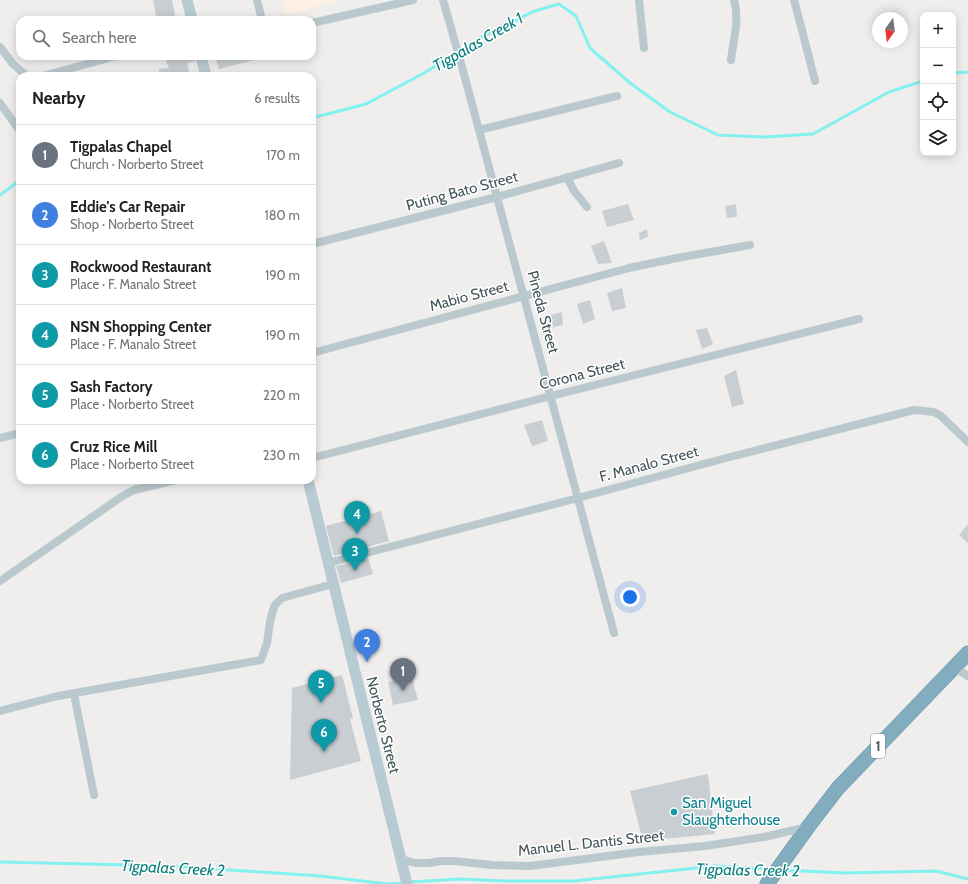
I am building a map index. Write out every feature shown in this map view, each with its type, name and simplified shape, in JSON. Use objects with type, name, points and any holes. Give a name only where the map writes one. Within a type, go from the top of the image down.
[{"type":"highway","name":"1","points":[[767,884],[838,788],[968,653]]},
{"type":"main road","points":[[187,0],[191,16]]},
{"type":"main road","points":[[202,60],[205,72]]},
{"type":"main road","name":"Norberto Street","points":[[309,484],[407,884]]},
{"type":"street","points":[[257,0],[261,16]]},
{"type":"street","points":[[316,22],[413,0]]},
{"type":"street","name":"Pineda Street","points":[[443,0],[614,633]]},
{"type":"street","points":[[639,0],[644,48]]},
{"type":"street","points":[[731,60],[737,8],[734,0]]},
{"type":"street","points":[[794,0],[814,81]]},
{"type":"street","points":[[0,47],[13,64],[22,72]]},
{"type":"street","points":[[58,72],[101,60]]},
{"type":"street","points":[[479,130],[617,96]]},
{"type":"street","points":[[0,103],[16,125]]},
{"type":"street","name":"Puting Bato Street","points":[[316,243],[497,197],[619,163]]},
{"type":"street","points":[[567,178],[578,196],[587,206]]},
{"type":"street","name":"Mabio Street","points":[[316,352],[636,267],[750,245]]},
{"type":"street","name":"Corona Street","points":[[316,457],[551,396],[859,319]]},
{"type":"street","name":"F. Manalo Street","points":[[328,563],[914,410],[934,412],[941,416],[968,442]]},
{"type":"street","points":[[0,438],[16,434]]},
{"type":"street","points":[[0,580],[121,497],[134,490],[153,484]]},
{"type":"street","points":[[0,711],[58,696],[262,660],[275,605],[282,598],[333,584]]},
{"type":"street","points":[[955,668],[968,676]]},
{"type":"street","points":[[74,694],[94,795]]},
{"type":"street","name":"Manuel L. Dantis Street","points":[[401,863],[454,861],[492,865],[530,866],[639,852],[705,846],[764,837],[808,827]]},
{"type":"shaded area","points":[[282,0],[341,0],[286,15]]},
{"type":"building","points":[[153,0],[172,0],[175,16],[156,16]]},
{"type":"building","points":[[166,60],[195,60],[187,63],[189,72],[159,72],[159,69],[169,68]]},
{"type":"building","points":[[216,60],[254,60],[219,69]]},
{"type":"building","points":[[628,204],[634,220],[607,227],[602,211]]},
{"type":"building","points":[[736,204],[737,217],[727,218],[725,206]]},
{"type":"building","points":[[647,229],[648,237],[640,240],[639,233]]},
{"type":"building","points":[[604,241],[612,263],[598,264],[591,246]]},
{"type":"building","points":[[622,288],[626,308],[612,311],[607,293]]},
{"type":"building","points":[[590,300],[595,319],[583,324],[577,304]]},
{"type":"building","points":[[562,312],[563,325],[546,329],[543,317]]},
{"type":"building","points":[[707,328],[713,344],[702,349],[696,330]]},
{"type":"building","points":[[736,370],[744,404],[732,407],[724,376]]},
{"type":"building","points":[[542,420],[548,441],[532,446],[524,425]]},
{"type":"building","points":[[381,511],[389,541],[334,556],[326,526]]},
{"type":"building","points":[[968,524],[968,543],[959,535]]},
{"type":"building","points":[[368,558],[373,574],[341,583],[336,566]]},
{"type":"building","points":[[342,675],[353,718],[350,719],[361,761],[290,780],[292,688]]},
{"type":"building","points":[[412,678],[418,700],[393,705],[388,682]]},
{"type":"building","name":"San Miguel Slaughterhouse","points":[[708,774],[715,834],[643,841],[630,791]]},
{"type":"waterway","name":"Tigpalas Creek 1","points":[[316,117],[366,104],[424,73],[482,37],[532,12],[559,4],[576,16],[590,48],[630,83],[670,112],[718,135],[766,137],[813,134],[889,92],[920,82]]},
{"type":"waterway","name":"Tigpalas Creek 1","points":[[956,73],[968,72]]},
{"type":"waterway","name":"Tigpalas Creek 1","points":[[0,195],[16,183]]},
{"type":"waterway","name":"Tigpalas Creek 2","points":[[0,862],[172,866],[320,876],[388,884],[403,883]]},
{"type":"waterway","name":"Tigpalas Creek 2","points":[[409,882],[460,879],[504,881],[574,881],[715,866],[772,869]]},
{"type":"waterway","name":"Tigpalas Creek 2","points":[[782,870],[845,873],[936,871],[968,879]]},
{"type":"place","name":"NSN Shopping Center","points":[[357,534]]},
{"type":"place","name":"Rockwood Restaurant","points":[[355,571]]},
{"type":"place","name":"Eddie's Car Repair","points":[[367,662]]},
{"type":"place","name":"Tigpalas Chapel","points":[[403,691]]},
{"type":"place","name":"Sash Factory","points":[[321,703]]},
{"type":"place","name":"Cruz Rice Mill","points":[[324,752]]},
{"type":"place","name":"San Miguel Slaughterhouse","points":[[674,812]]}]
